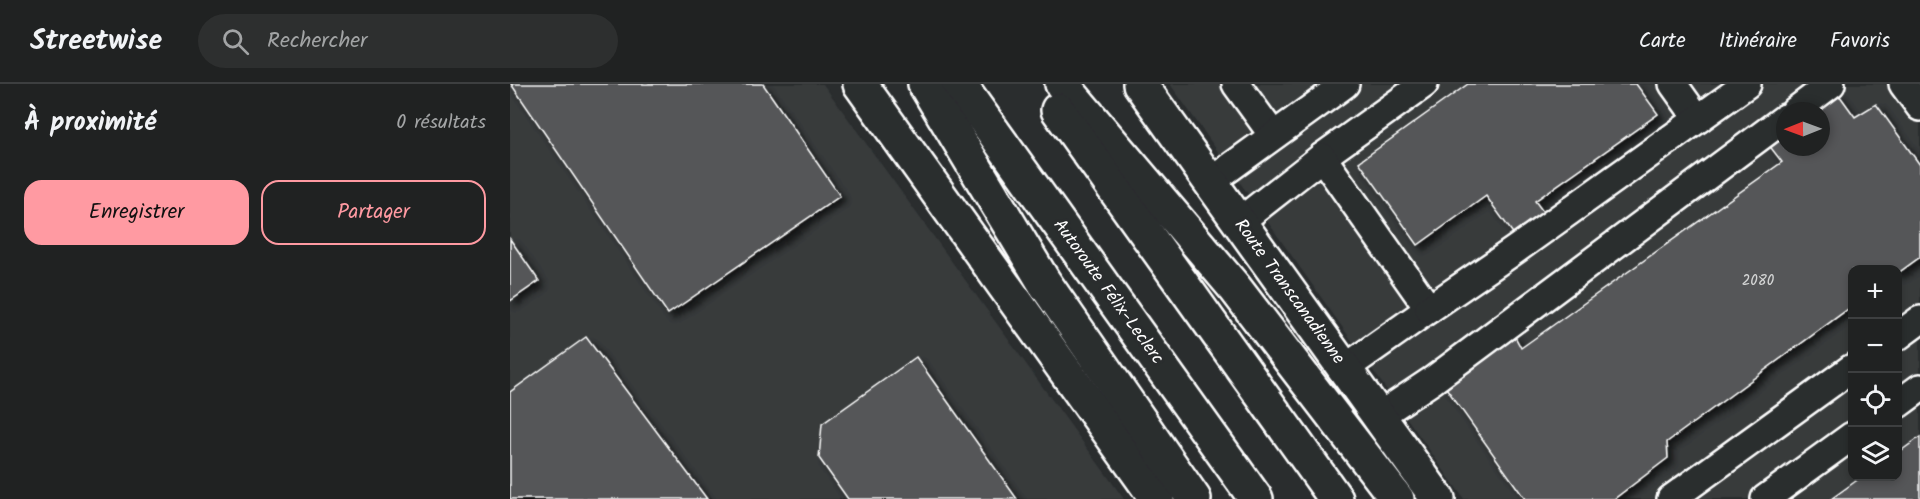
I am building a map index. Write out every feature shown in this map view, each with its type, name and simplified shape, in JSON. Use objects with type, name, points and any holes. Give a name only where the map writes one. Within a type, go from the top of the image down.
[{"type":"main road","points":[[860,84],[1157,499]]},
{"type":"main road","points":[[926,84],[1044,282],[1194,499]]},
{"type":"main road","name":"Autoroute Félix-Leclerc","points":[[960,84],[1256,499]]},
{"type":"main road","points":[[1040,84],[1336,499]]},
{"type":"main road","points":[[1062,84],[1235,288],[1397,499]]},
{"type":"main road","name":"Route Transcanadienne","points":[[1140,84],[1438,499]]},
{"type":"lane","points":[[1236,84],[1273,135]]},
{"type":"lane","points":[[1210,182],[1345,84]]},
{"type":"lane","points":[[1239,222],[1322,157],[1424,84]]},
{"type":"lane","points":[[1673,84],[1698,119]]},
{"type":"lane","points":[[1344,369],[1747,84]]},
{"type":"lane","points":[[1807,102],[1831,84]]},
{"type":"lane","points":[[1903,84],[1920,106]]},
{"type":"lane","points":[[1379,416],[1443,373],[1776,125]]},
{"type":"lane","points":[[1322,157],[1429,309]]},
{"type":"lane","points":[[1902,333],[1920,320]]},
{"type":"lane","points":[[1671,499],[1848,371]]},
{"type":"lane","points":[[1902,401],[1920,388]]},
{"type":"lane","points":[[1765,499],[1848,439]]},
{"type":"shaded area","points":[[510,84],[823,84],[1124,499],[510,499]]},
{"type":"shaded area","points":[[1170,84],[1920,84],[1920,499],[1464,499]]},
{"type":"building","points":[[511,84],[763,84],[840,196],[668,314]]},
{"type":"building","points":[[1468,84],[1636,84],[1658,114],[1535,201],[1550,221],[1520,243],[1486,196],[1418,245],[1359,162]]},
{"type":"building","points":[[1837,92],[1855,117],[1876,104],[1920,165],[1920,257],[1902,270],[1902,265],[1848,265],[1848,309],[1667,442],[1668,458],[1614,499],[1525,499],[1444,385],[1513,333],[1521,348],[1782,162],[1777,156],[1830,156],[1830,102],[1824,102]]},
{"type":"building","points":[[1776,138],[1776,154],[1768,144]]},
{"type":"building","points":[[510,239],[539,281],[510,301]]},
{"type":"building","points":[[586,337],[707,499],[510,499],[510,392]]},
{"type":"building","points":[[916,357],[1017,499],[848,499],[819,458],[822,424]]},
{"type":"building","points":[[1920,437],[1920,499],[1831,499],[1856,481],[1902,481],[1902,450]]}]
